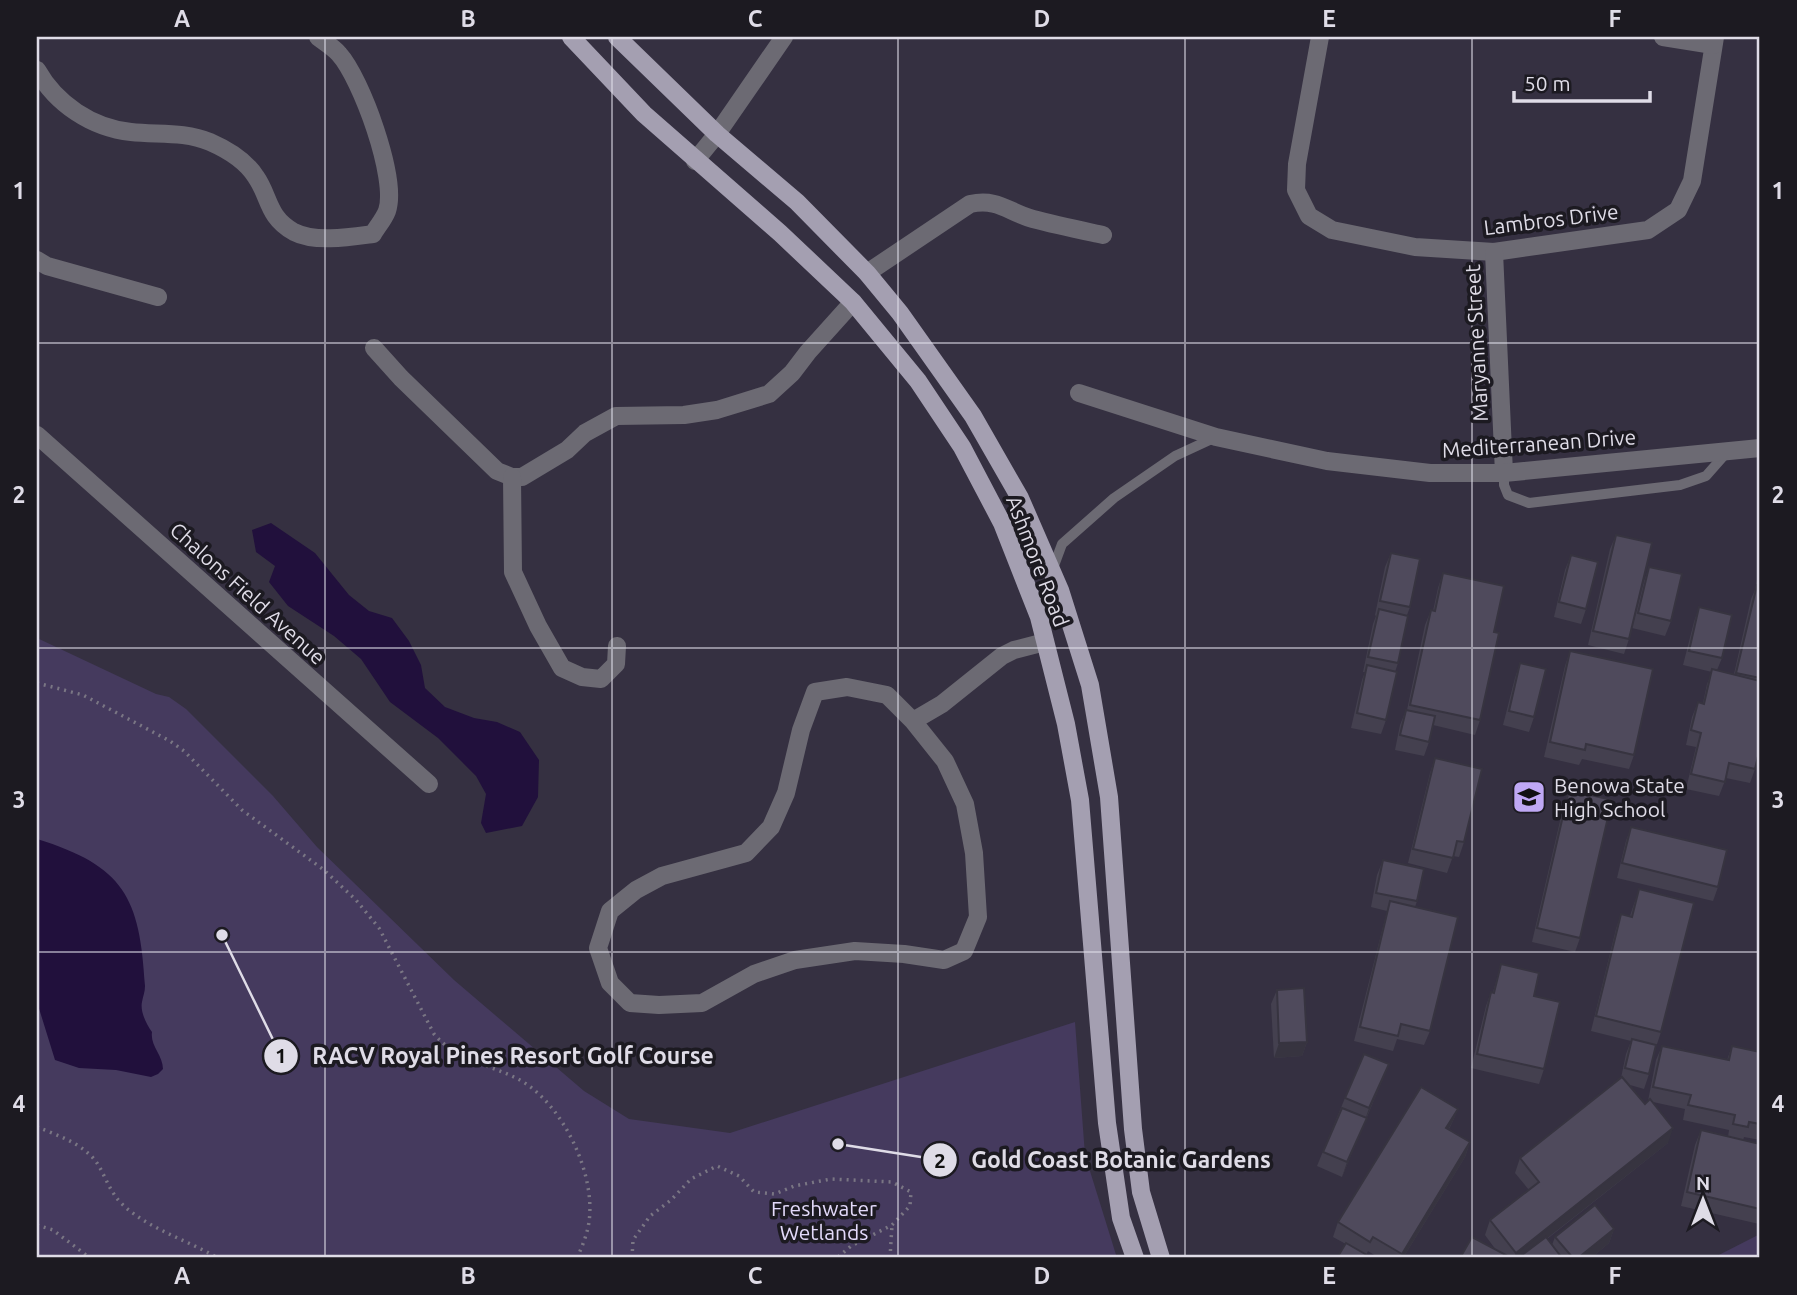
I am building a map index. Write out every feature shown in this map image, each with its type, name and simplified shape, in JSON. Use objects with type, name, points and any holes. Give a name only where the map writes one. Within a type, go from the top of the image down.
[{"type":"main road","name":"Ashmore Road","points":[[571,37],[636,106],[780,233],[853,302],[918,381],[962,447],[1002,523],[1039,617],[1066,724],[1080,800],[1107,1123],[1121,1218],[1135,1258]]},
{"type":"main road","name":"Ashmore Road","points":[[617,37],[717,134],[806,210],[867,273],[900,313],[973,416],[1020,498],[1052,572],[1090,685],[1109,797],[1133,1129],[1141,1192],[1161,1258]]},
{"type":"street","points":[[37,70],[47,88],[75,111],[103,127],[132,132],[171,132],[208,141],[234,155],[256,177],[271,211],[295,233],[333,240],[373,234],[388,210],[388,175],[379,141],[360,88],[340,55],[318,37]]},
{"type":"street","points":[[695,160],[717,134],[784,37]]},
{"type":"street","name":"Lambros Drive","points":[[1320,37],[1297,164],[1296,190],[1309,216],[1332,230],[1415,247],[1494,252],[1648,230],[1678,210],[1692,181],[1714,41]]},
{"type":"street","points":[[1663,37],[1714,41]]},
{"type":"street","points":[[867,273],[970,204],[985,201],[1029,218],[1103,235]]},
{"type":"street","name":"Maryanne Street","points":[[1494,252],[1504,473]]},
{"type":"street","points":[[37,260],[47,266],[158,297]]},
{"type":"street","points":[[374,348],[401,378],[497,471],[512,477],[523,477],[567,450],[585,433],[616,416],[706,412],[769,394],[792,373],[853,302]]},
{"type":"street","name":"Mediterranean Drive","points":[[1079,393],[1216,437],[1327,461],[1430,473],[1504,473],[1760,448]]},
{"type":"street","name":"Chalons Field Avenue","points":[[37,435],[429,784]]},
{"type":"street","points":[[512,477],[513,572],[549,648],[562,668],[583,677],[601,679],[616,664],[617,646]]},
{"type":"street","points":[[913,721],[942,704],[1002,656],[1045,642]]},
{"type":"street","points":[[846,687],[887,695],[913,721],[945,761],[965,804],[974,853],[978,917],[964,951],[944,960],[855,951],[795,960],[754,974],[702,1003],[630,1003],[610,983],[598,948],[610,911],[636,890],[662,876],[746,853],[771,827],[786,793],[800,730],[815,692],[846,687]]},
{"type":"lane","points":[[1052,572],[1062,544],[1114,498],[1175,456],[1216,437]]},
{"type":"lane","points":[[1504,473],[1504,485],[1508,495],[1529,503],[1680,485],[1706,476],[1728,451]]},
{"type":"path","points":[[37,683],[74,692],[103,704],[159,734],[184,751],[242,810],[313,860],[371,917],[397,959],[434,1034],[443,1045],[469,1061],[518,1079],[548,1101],[567,1132],[589,1193],[589,1222],[577,1258]]},
{"type":"path","points":[[37,1127],[68,1140],[95,1160],[121,1204],[218,1258]]},
{"type":"path","points":[[632,1258],[633,1240],[650,1216],[671,1200],[691,1179],[717,1166],[739,1176],[754,1192],[775,1194],[793,1186],[831,1180],[892,1182],[911,1192],[910,1206],[892,1225],[850,1246],[836,1258]]},
{"type":"path","points":[[37,1225],[53,1230],[90,1258]]},
{"type":"path","points":[[890,1258],[892,1225]]},
{"type":"green space","name":"Freshwater Wetlands","points":[[37,638],[156,694],[169,697],[186,709],[273,796],[317,847],[454,980],[584,1091],[629,1119],[730,1133],[1075,1022],[1085,1155],[1117,1258],[37,1258]]},
{"type":"green space","points":[[1760,1234],[1760,1258],[1713,1258]]},
{"type":"shaded area","points":[[271,523],[315,553],[349,595],[369,611],[392,618],[409,641],[421,665],[425,688],[445,707],[474,718],[497,722],[520,732],[539,760],[538,797],[522,826],[486,833],[481,823],[486,794],[476,776],[438,738],[390,702],[361,659],[334,636],[288,606],[269,582],[275,566],[256,552],[252,530]]},
{"type":"shaded area","points":[[37,839],[90,861],[122,889],[132,907],[142,955],[145,986],[142,1009],[162,1064],[163,1069],[158,1074],[151,1077],[116,1070],[79,1068],[55,1060],[37,1002]]},
{"type":"building","points":[[1616,535],[1652,543],[1629,639],[1593,631]]},
{"type":"building","points":[[1391,553],[1420,559],[1410,607],[1380,601]]},
{"type":"building","points":[[1571,555],[1598,562],[1586,609],[1559,602]]},
{"type":"building","points":[[1649,567],[1682,574],[1671,621],[1638,613]]},
{"type":"building","points":[[1443,573],[1504,586],[1494,632],[1499,633],[1480,720],[1410,705],[1431,610],[1435,611]]},
{"type":"building","points":[[1757,585],[1760,585],[1760,678],[1736,673]]},
{"type":"building","points":[[1699,607],[1732,615],[1722,658],[1689,651]]},
{"type":"building","points":[[1379,609],[1408,616],[1398,663],[1368,657]]},
{"type":"building","points":[[1570,651],[1653,669],[1634,755],[1586,744],[1585,750],[1550,742]]},
{"type":"building","points":[[1520,663],[1546,669],[1534,717],[1509,711]]},
{"type":"building","points":[[1367,665],[1397,672],[1386,720],[1357,713]]},
{"type":"building","points":[[1712,669],[1760,681],[1760,748],[1755,769],[1729,763],[1725,782],[1691,774],[1701,733],[1691,730],[1698,702],[1704,704]]},
{"type":"building","points":[[1406,710],[1435,716],[1429,742],[1400,735]]},
{"type":"building","points":[[1435,758],[1482,769],[1464,842],[1457,841],[1453,858],[1413,849]]},
{"type":"building","points":[[1569,790],[1612,800],[1580,938],[1537,928]]},
{"type":"building","points":[[1631,827],[1727,850],[1718,887],[1622,863]]},
{"type":"building","points":[[1383,860],[1424,869],[1417,901],[1376,893]]},
{"type":"building","points":[[1639,889],[1694,903],[1661,1032],[1596,1016],[1621,914],[1632,917]]},
{"type":"building","points":[[1390,901],[1458,917],[1430,1031],[1401,1024],[1398,1036],[1360,1027]]},
{"type":"building","points":[[1501,964],[1539,973],[1534,996],[1560,1002],[1544,1069],[1477,1054],[1491,992],[1494,993]]},
{"type":"building","points":[[1304,988],[1307,1042],[1279,1043],[1277,990]]},
{"type":"building","points":[[1632,1039],[1656,1045],[1649,1074],[1625,1068]]},
{"type":"building","points":[[1662,1046],[1729,1060],[1732,1046],[1760,1052],[1760,1124],[1749,1122],[1748,1127],[1733,1124],[1735,1115],[1688,1105],[1691,1095],[1653,1087]]},
{"type":"building","points":[[1364,1054],[1389,1064],[1369,1108],[1345,1098]]},
{"type":"building","points":[[1622,1077],[1645,1104],[1650,1099],[1673,1128],[1516,1253],[1490,1220],[1539,1182],[1520,1158]]},
{"type":"building","points":[[1421,1087],[1458,1109],[1446,1128],[1470,1142],[1402,1254],[1373,1237],[1370,1242],[1338,1222]]},
{"type":"building","points":[[1342,1108],[1367,1118],[1347,1162],[1323,1152]]},
{"type":"building","points":[[1701,1130],[1760,1144],[1760,1209],[1687,1192]]},
{"type":"building","points":[[1595,1205],[1614,1229],[1578,1258],[1573,1258],[1555,1237]]},
{"type":"building","points":[[1472,1237],[1506,1255],[1504,1258],[1460,1258]]},
{"type":"building","points":[[1546,1237],[1562,1258],[1518,1258]]},
{"type":"building","points":[[1346,1243],[1372,1258],[1337,1258]]},
{"type":"place","name":"Benowa State High School","points":[[1529,797]]},
{"type":"place","name":"RACV Royal Pines Resort Golf Course","points":[[222,935]]},
{"type":"place","name":"Gold Coast Botanic Gardens","points":[[838,1144]]}]
